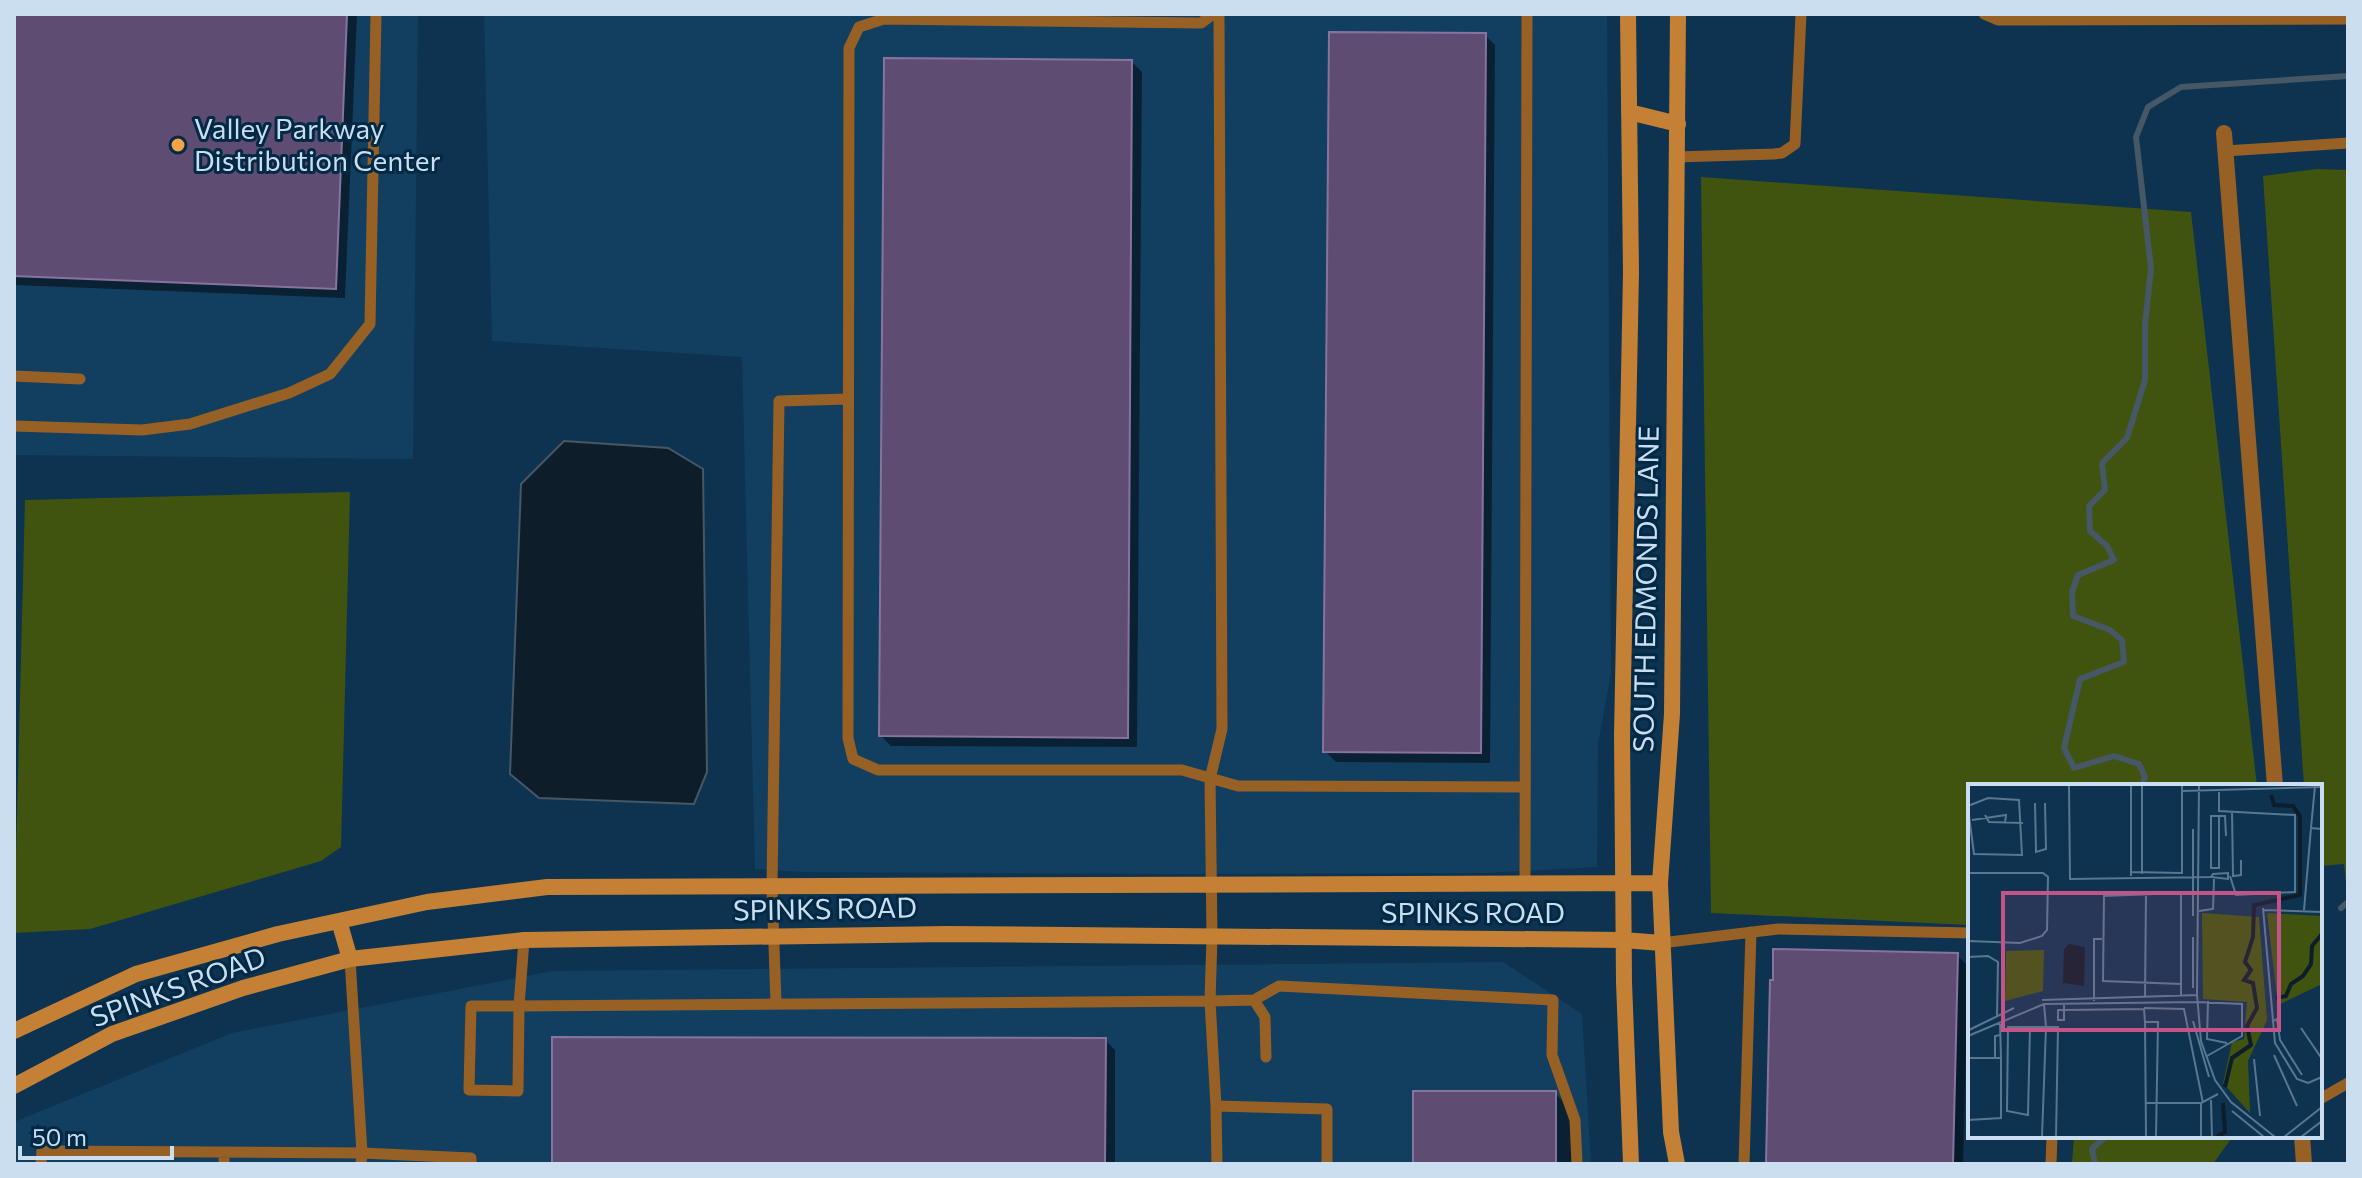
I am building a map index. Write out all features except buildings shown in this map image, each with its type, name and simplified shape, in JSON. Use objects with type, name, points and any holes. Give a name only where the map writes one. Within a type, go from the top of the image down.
[{"type":"main road","name":"SOUTH EDMONDS LANE","points":[[1628,14],[1631,273],[1622,716],[1624,940],[1631,1164]]},
{"type":"main road","name":"SOUTH EDMONDS LANE","points":[[1677,1164],[1671,1132],[1660,883],[1672,714],[1678,14]]},
{"type":"main road","points":[[1629,112],[1678,124]]},
{"type":"main road","name":"SPINKS ROAD","points":[[14,1031],[136,974],[278,934],[427,902],[547,887],[1660,883]]},
{"type":"main road","points":[[339,921],[350,959]]},
{"type":"main road","name":"SPINKS ROAD","points":[[14,1086],[112,1034],[243,988],[350,959],[524,940],[964,934],[1624,940],[1661,943]]},
{"type":"street","points":[[2224,133],[2275,784]]},
{"type":"street","points":[[2302,1138],[2304,1164]]},
{"type":"lane","points":[[14,426],[142,430],[190,424],[289,393],[330,374],[370,324],[376,14]]},
{"type":"lane","points":[[1216,14],[1201,23],[884,19],[859,27],[849,48],[848,738],[853,759],[878,770],[1182,770],[1238,786],[1525,787]]},
{"type":"lane","points":[[1216,14],[1222,729],[1210,779],[1210,1001],[1217,1164]]},
{"type":"lane","points":[[1525,884],[1527,14]]},
{"type":"lane","points":[[1676,157],[1774,154],[1782,153],[1795,144],[1801,14]]},
{"type":"lane","points":[[1984,14],[1998,20],[2348,19]]},
{"type":"lane","points":[[2225,151],[2348,143]]},
{"type":"lane","points":[[14,376],[80,379]]},
{"type":"lane","points":[[776,1004],[772,887],[779,401],[848,399]]},
{"type":"lane","points":[[1661,943],[1778,929],[1968,933]]},
{"type":"lane","points":[[1744,1164],[1751,932]]},
{"type":"lane","points":[[524,940],[519,1006],[518,1091],[469,1090],[471,1006],[519,1006],[1210,1001],[1254,1000],[1279,986],[1553,1000],[1552,1055],[1575,1120],[1577,1164]]},
{"type":"lane","points":[[350,959],[361,1158]]},
{"type":"lane","points":[[1254,1000],[1265,1017],[1266,1057]]},
{"type":"lane","points":[[2322,1098],[2348,1083]]},
{"type":"lane","points":[[1216,1106],[1327,1109],[1327,1164]]},
{"type":"lane","points":[[2051,1164],[2052,1138]]},
{"type":"lane","points":[[41,1164],[42,1151],[224,1158],[471,1158],[471,1164]]},
{"type":"shaded area","points":[[14,14],[418,14],[413,459],[14,455]]},
{"type":"shaded area","points":[[484,14],[1607,14],[1611,673],[1598,744],[1597,867],[1485,873],[1164,874],[803,872],[755,869],[742,357],[492,341]]},
{"type":"shaded area","points":[[564,441],[668,448],[703,469],[707,772],[694,804],[539,798],[510,774],[521,484]]},
{"type":"shaded area","points":[[1503,962],[1582,1014],[1591,1164],[14,1164],[14,1122],[232,1033],[552,971]]},
{"type":"green space","points":[[2317,169],[2348,170],[2348,902],[2344,864],[2322,866],[2322,784],[2304,784],[2263,176]]},
{"type":"green space","points":[[1701,177],[2191,212],[2257,784],[1968,784],[1968,925],[1711,913]]},
{"type":"green space","points":[[350,492],[341,847],[321,861],[90,929],[14,933],[25,500]]},
{"type":"green space","points":[[2074,1138],[2232,1138],[2213,1164],[2072,1164]]},
{"type":"waterway","points":[[2143,784],[2145,777],[2139,764],[2114,756],[2074,768],[2064,748],[2080,679],[2124,662],[2122,640],[2110,630],[2073,616],[2072,592],[2078,575],[2114,560],[2107,546],[2090,531],[2089,506],[2105,490],[2102,463],[2127,438],[2145,380],[2145,325],[2151,268],[2136,137],[2148,107],[2181,87],[2348,76]]},
{"type":"waterway","points":[[2341,908],[2348,902]]},
{"type":"waterway","points":[[2095,1164],[2092,1149],[2104,1138]]},
{"type":"place","name":"Valley Parkway Distribution Center","points":[[178,145]]}]
